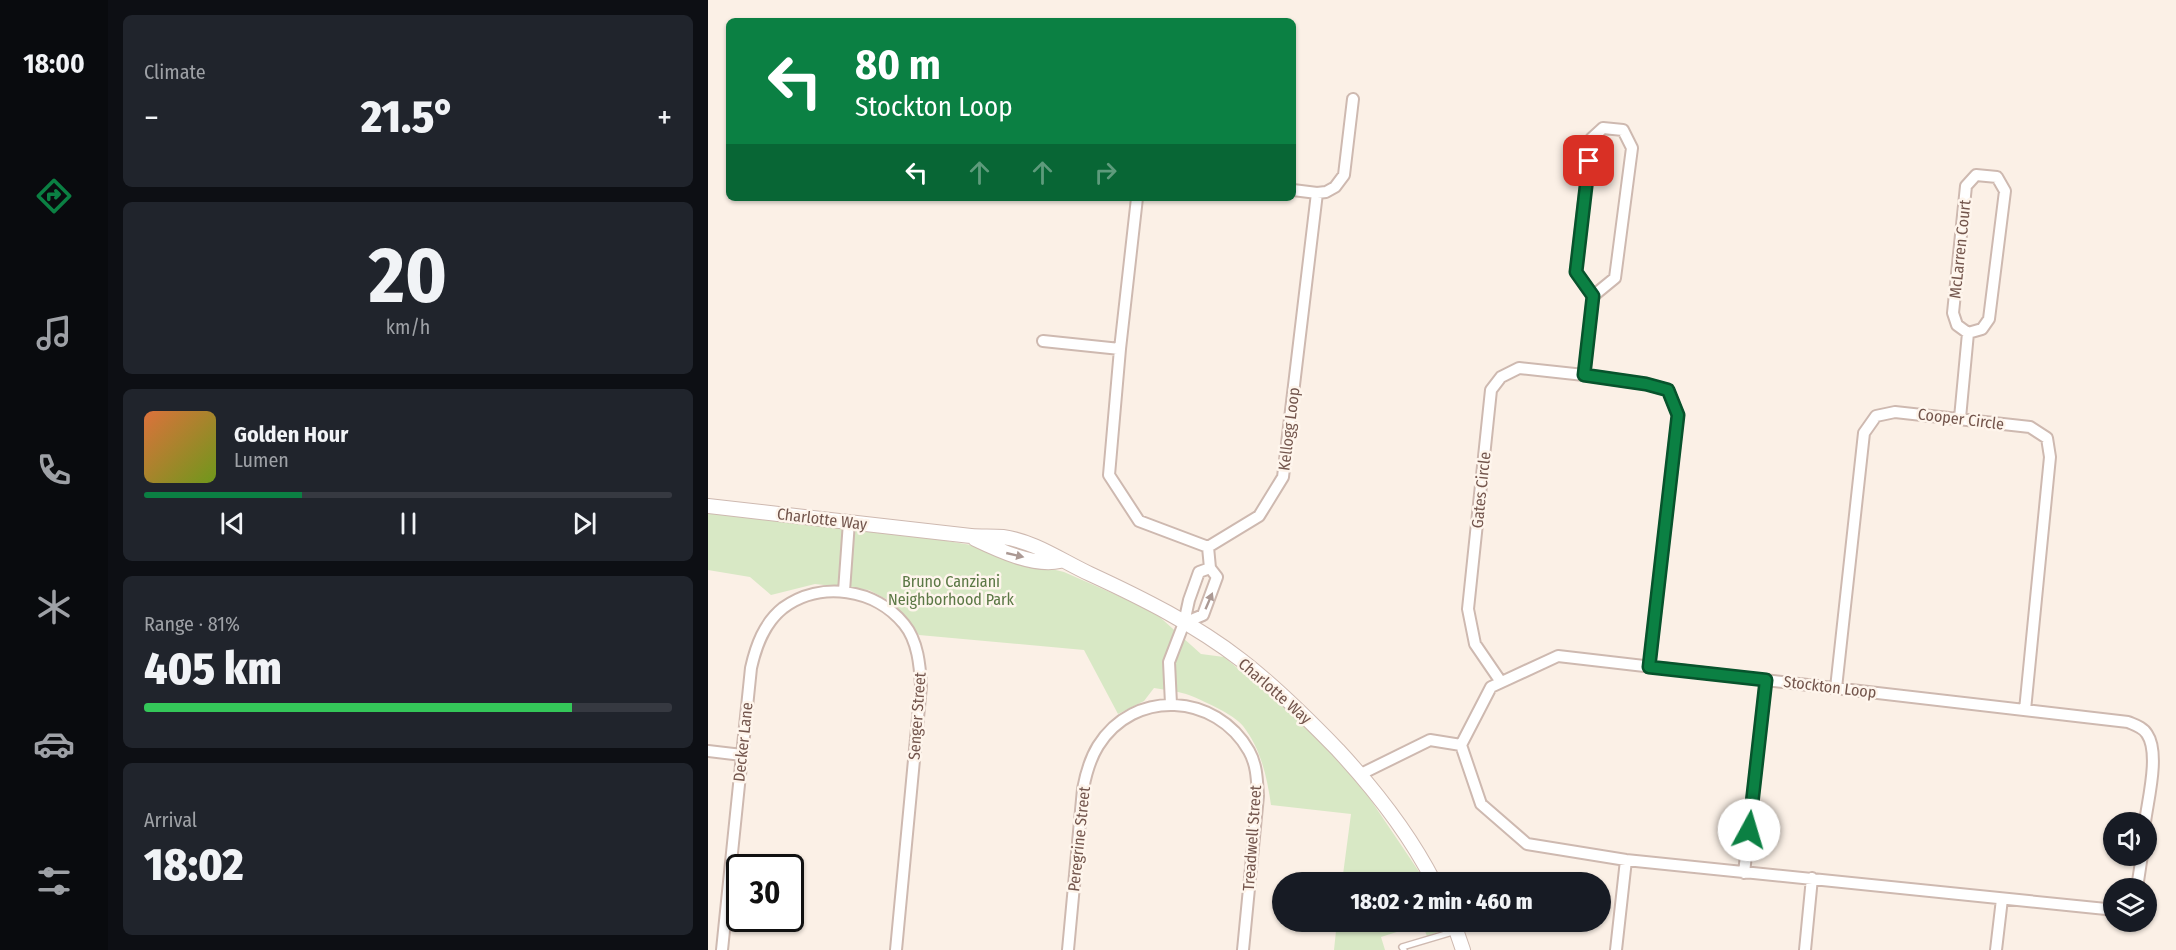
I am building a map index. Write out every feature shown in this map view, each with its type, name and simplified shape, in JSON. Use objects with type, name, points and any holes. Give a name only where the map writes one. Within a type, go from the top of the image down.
[{"type":"street","points":[[1296,190],[1326,192],[1335,187],[1344,175],[1353,99]]},
{"type":"street","points":[[1584,375],[1593,296],[1576,272],[1591,139],[1603,128],[1623,130],[1632,148],[1615,278],[1593,296]]},
{"type":"street","name":"McLarren Court","points":[[1976,175],[1997,177],[2005,191],[1989,319],[1982,329],[1968,333],[1957,325],[1953,313],[1966,186],[1976,175]]},
{"type":"street","name":"Kellogg Loop","points":[[1208,547],[1259,516],[1283,477],[1317,193]]},
{"type":"street","points":[[1137,201],[1109,475],[1139,521],[1208,547],[1210,568],[1217,577],[1203,615],[1184,623]]},
{"type":"street","points":[[1960,418],[1968,333]]},
{"type":"street","points":[[1043,341],[1120,349]]},
{"type":"street","name":"Gates Circle","points":[[1501,682],[1475,644],[1468,609],[1491,390],[1501,377],[1519,368],[1646,384],[1668,390],[1678,415],[1649,667]]},
{"type":"street","name":"Cooper Circle","points":[[1836,688],[1864,433],[1876,416],[1895,412],[1960,418],[2030,427],[2047,438],[2050,457],[2025,710]]},
{"type":"street","name":"Charlotte Way","points":[[708,506],[971,536],[1004,537],[1038,547],[1118,587],[1184,623],[1239,659],[1303,712],[1361,774],[1390,811],[1428,872]]},
{"type":"street","points":[[844,591],[849,522]]},
{"type":"street","points":[[1171,704],[1169,662],[1184,623],[1199,572],[1210,568]]},
{"type":"street","name":"Decker Lane","points":[[722,950],[751,668],[756,644],[783,608],[821,592],[844,591]]},
{"type":"street","name":"Senger Street","points":[[844,591],[858,593],[876,601],[890,611],[905,625],[920,661],[921,686],[896,950]]},
{"type":"street","name":"Stockton Loop","points":[[1461,745],[1491,687],[1558,656],[2128,722],[2139,726],[2147,733],[2153,755],[2146,812]]},
{"type":"street","points":[[1744,873],[1766,680]]},
{"type":"street","name":"Peregrine Street","points":[[1068,950],[1083,789],[1089,764],[1098,745],[1114,726],[1155,704],[1171,704]]},
{"type":"street","name":"Treadwell Street","points":[[1171,704],[1197,708],[1225,723],[1239,736],[1250,753],[1256,771],[1258,796],[1243,950]]},
{"type":"street","points":[[1361,774],[1430,740],[1461,745],[1481,804],[1527,844],[1626,860],[2103,909]]},
{"type":"street","points":[[708,752],[742,755]]},
{"type":"street","points":[[1616,950],[1626,860]]},
{"type":"street","points":[[1805,950],[1812,878]]},
{"type":"street","points":[[1996,950],[2002,898]]},
{"type":"street","points":[[1457,932],[1463,950]]},
{"type":"street","points":[[1460,932],[1474,950]]},
{"type":"lane","points":[[1404,950],[1402,947],[1440,932]]},
{"type":"green space","name":"Bruno Canziani Neighborhood Park","points":[[708,512],[887,531],[971,545],[1064,572],[1153,611],[1201,654],[1224,657],[1308,726],[1362,787],[1419,872],[1343,872],[1351,814],[1271,805],[1259,754],[1243,726],[1233,717],[1200,700],[1186,694],[1154,688],[1144,701],[1118,714],[1084,650],[919,635],[904,614],[888,600],[869,590],[815,584],[771,595],[750,577],[708,570]]},
{"type":"green space","points":[[1336,932],[1397,932],[1381,937],[1385,950],[1334,950]]},
{"type":"green space","points":[[1425,932],[1438,932],[1427,936]]},
{"type":"route","points":[[1589,161],[1576,272],[1593,296],[1584,375],[1646,384],[1668,390],[1678,415],[1649,667],[1766,680],[1749,830]]}]
